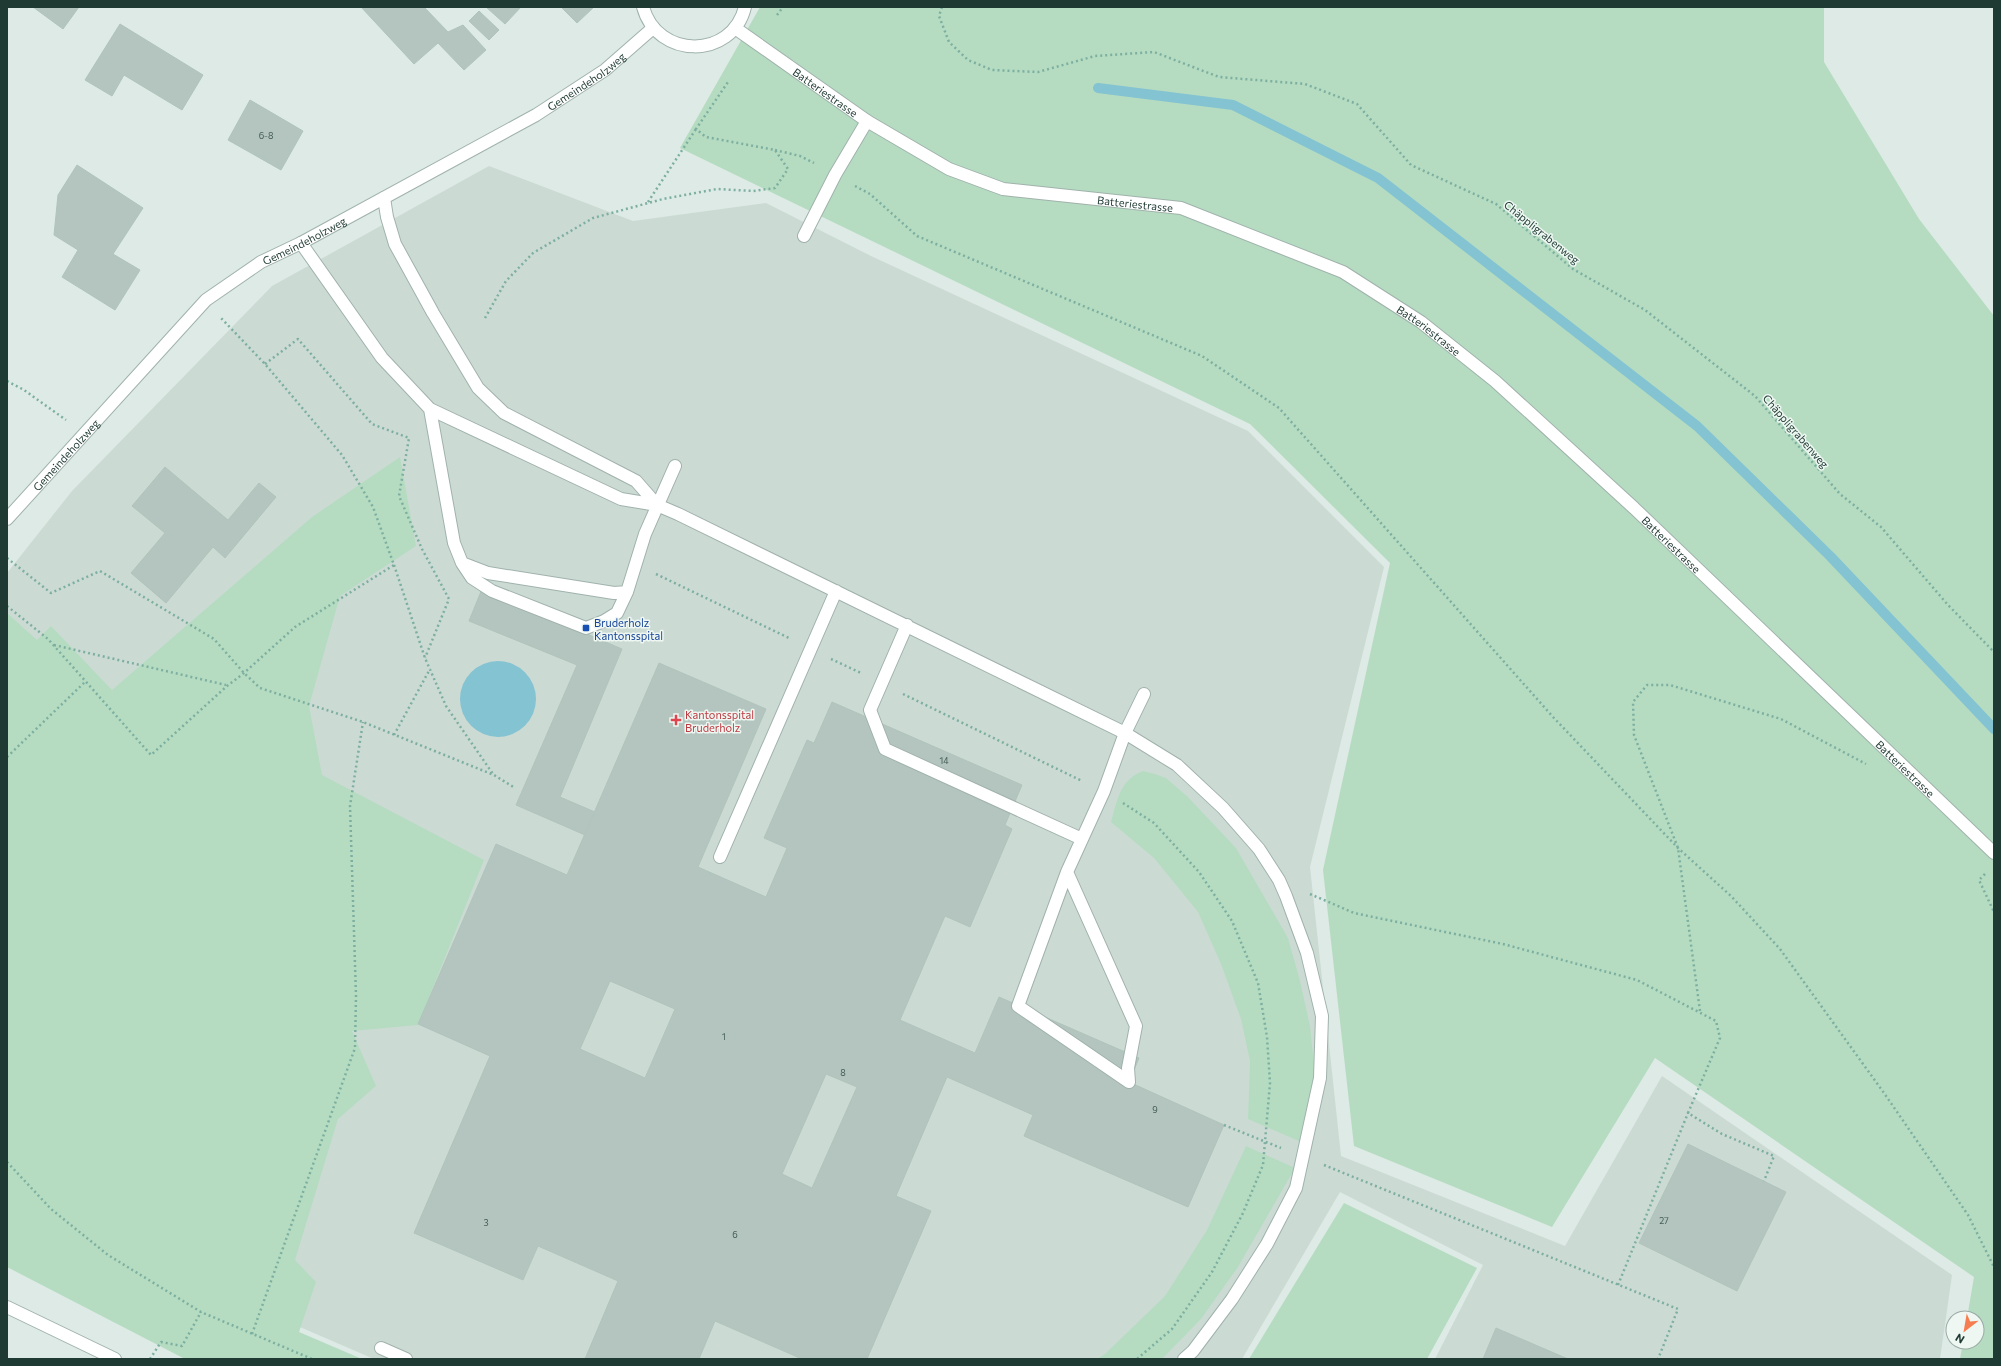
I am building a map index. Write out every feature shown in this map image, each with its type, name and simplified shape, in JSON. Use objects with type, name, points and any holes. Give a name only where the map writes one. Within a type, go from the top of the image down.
[{"type":"street","points":[[643,7],[653,28],[667,40],[685,46],[703,47],[721,40],[735,28],[743,15],[745,7]]},
{"type":"street","name":"Gemeindeholzweg","points":[[7,519],[206,300],[261,262],[301,243],[536,115],[605,70],[653,28]]},
{"type":"street","name":"Batteriestrasse","points":[[735,28],[867,121],[949,169],[1003,189],[1181,208],[1343,272],[1421,322],[1495,381],[1634,508],[1994,854]]},
{"type":"street","points":[[804,236],[835,175],[867,121]]},
{"type":"street","points":[[384,198],[387,217],[395,244],[432,313],[478,388],[504,413],[636,480],[657,505]]},
{"type":"street","points":[[301,243],[382,358],[430,409],[621,499],[657,505],[1125,733],[1177,765],[1223,808],[1259,849],[1279,880],[1307,953],[1322,1016],[1320,1078],[1296,1188],[1267,1244],[1232,1299],[1193,1351],[1184,1359]]},
{"type":"street","points":[[430,409],[454,543],[462,564],[472,578],[492,591],[586,628],[604,621],[617,613],[627,592],[645,534],[675,466]]},
{"type":"street","points":[[462,564],[488,573],[614,593],[627,592]]},
{"type":"street","points":[[720,857],[836,591]]},
{"type":"street","points":[[907,626],[870,710],[885,749],[1082,839]]},
{"type":"street","points":[[1067,872],[1136,1026],[1128,1068],[1129,1082],[1018,1006],[1067,872],[1104,791],[1125,733],[1144,694]]},
{"type":"street","points":[[7,1307],[115,1359]]},
{"type":"street","points":[[381,1348],[406,1359]]},
{"type":"path","points":[[777,15],[783,7]]},
{"type":"path","name":"Chäppligrabenweg","points":[[942,7],[939,16],[949,42],[968,60],[992,70],[1038,72],[1095,56],[1154,52],[1219,77],[1305,84],[1357,104],[1411,165],[1496,204],[1573,269],[1645,310],[1755,396],[1840,494],[1881,527],[1948,605],[1994,652]]},
{"type":"path","points":[[648,203],[728,82]]},
{"type":"path","points":[[696,129],[706,137],[800,156],[870,194],[918,236],[1202,356],[1279,408],[1553,717],[1678,848],[1731,896],[1780,949],[1884,1093],[1968,1215],[1994,1267]]},
{"type":"path","points":[[485,318],[506,281],[533,253],[593,218],[648,203],[717,189],[753,191],[775,188],[788,169],[775,150]]},
{"type":"path","points":[[236,335],[265,364],[342,455],[373,507],[425,658],[446,706],[494,775]]},
{"type":"path","points":[[265,364],[298,339],[372,424],[409,438],[398,496],[422,549],[449,599],[425,658]]},
{"type":"path","points":[[7,381],[24,390],[84,434]]},
{"type":"path","points":[[7,558],[50,593],[100,571],[214,639],[244,674],[260,688],[363,722],[494,775],[515,788]]},
{"type":"path","points":[[7,606],[53,645],[151,755],[227,686],[244,674],[295,626],[394,565]]},
{"type":"path","points":[[53,645],[227,686]]},
{"type":"path","points":[[394,735],[430,669]]},
{"type":"path","points":[[7,757],[86,681]]},
{"type":"path","points":[[1700,1011],[1678,848],[1634,735],[1633,702],[1647,685],[1670,685],[1782,719],[1863,763],[1902,766]]},
{"type":"path","points":[[252,1334],[355,1048],[356,996],[350,806],[363,722]]},
{"type":"path","points":[[1989,870],[1979,880],[1994,912]]},
{"type":"path","points":[[1279,880],[1354,913],[1503,944],[1637,980],[1700,1011],[1716,1021],[1720,1038],[1618,1285]]},
{"type":"path","points":[[1688,1113],[1722,1134],[1774,1156],[1764,1181]]},
{"type":"path","points":[[1224,1125],[1678,1309],[1658,1359]]},
{"type":"path","points":[[7,1162],[51,1209],[108,1255],[201,1312],[312,1359]]},
{"type":"path","points":[[150,1359],[161,1342],[182,1346],[201,1312]]},
{"type":"shaded area","name":"Kantonsspital Bruderholz","points":[[489,166],[633,221],[766,203],[871,256],[1248,431],[1384,567],[1310,867],[1341,1156],[1565,1246],[1662,1076],[1952,1275],[1947,1310],[1945,1310],[1945,1324],[1940,1359],[1435,1359],[1483,1265],[1340,1192],[1242,1359],[374,1359],[202,1285],[7,1151],[7,573],[72,491],[272,286]]},
{"type":"green space","points":[[760,7],[1824,7],[1824,62],[1919,219],[1994,316],[1994,1359],[1960,1359],[1962,1350],[1985,1350],[1985,1310],[1968,1310],[1974,1277],[1655,1058],[1552,1227],[1354,1146],[1323,870],[1390,563],[1250,424],[680,148]]},
{"type":"green space","points":[[400,457],[416,546],[340,596],[309,706],[322,775],[484,860],[418,1025],[352,1031],[376,1086],[338,1119],[295,1260],[316,1282],[299,1332],[362,1359],[185,1359],[7,1267],[7,613],[37,640],[51,626],[112,690],[312,517]]},
{"type":"green space","points":[[1143,771],[1166,778],[1188,797],[1236,848],[1288,938],[1300,981],[1310,1026],[1315,1074],[1308,1145],[1248,1119],[1250,1061],[1241,1019],[1221,964],[1198,912],[1154,858],[1111,822],[1124,785],[1129,779]]},
{"type":"green space","points":[[1246,1146],[1295,1168],[1238,1267],[1201,1319],[1162,1359],[1097,1359],[1105,1354],[1165,1296],[1207,1230]]},
{"type":"green space","points":[[1344,1203],[1477,1268],[1427,1359],[1249,1359]]},
{"type":"water","points":[[498,661],[513,664],[525,672],[533,684],[536,699],[533,714],[525,726],[513,734],[498,737],[483,734],[471,726],[463,714],[460,699],[463,684],[471,672],[483,664]]},
{"type":"building","points":[[33,7],[79,7],[63,29]]},
{"type":"building","points":[[361,7],[424,7],[448,32],[463,25],[486,50],[464,70],[438,43],[414,64]]},
{"type":"building","points":[[486,7],[521,7],[505,24]]},
{"type":"building","points":[[561,7],[594,7],[577,23]]},
{"type":"building","points":[[479,11],[499,30],[489,40],[469,21]]},
{"type":"building","points":[[120,24],[203,75],[182,110],[124,75],[112,96],[85,80]]},
{"type":"building","points":[[250,100],[303,131],[281,170],[228,140]]},
{"type":"building","points":[[77,165],[143,208],[113,254],[140,270],[115,310],[62,277],[78,250],[54,235],[58,195]]},
{"type":"building","points":[[165,467],[228,520],[259,483],[276,497],[225,558],[213,547],[166,603],[131,573],[165,533],[132,506]]},
{"type":"building","points":[[482,589],[622,649],[560,797],[595,812],[585,835],[516,805],[577,665],[469,621]]},
{"type":"building","points":[[659,663],[766,709],[698,867],[766,897],[787,848],[764,838],[807,740],[814,743],[832,702],[1022,785],[1005,825],[1012,829],[970,927],[945,916],[900,1020],[975,1053],[999,997],[1139,1058],[1129,1082],[1224,1125],[1188,1207],[1024,1136],[1033,1115],[947,1077],[896,1196],[931,1211],[867,1359],[802,1359],[715,1321],[699,1359],[585,1359],[618,1281],[538,1246],[523,1280],[414,1233],[490,1056],[418,1024],[496,844],[567,875]],"holes":[[[610,981],[675,1009],[645,1078],[580,1049]],[[826,1074],[857,1087],[812,1188],[782,1174]]]},
{"type":"building","points":[[1688,1144],[1786,1192],[1737,1291],[1639,1243]]},
{"type":"building","points":[[1496,1328],[1568,1359],[1483,1359]]},
{"type":"waterway","points":[[1098,88],[1233,105],[1378,178],[1697,426],[1830,556],[1994,729]]},
{"type":"place","name":"Bruderholz Kantonsspital","points":[[586,628]]},
{"type":"place","name":"Kantonsspital Bruderholz","points":[[676,720]]}]
